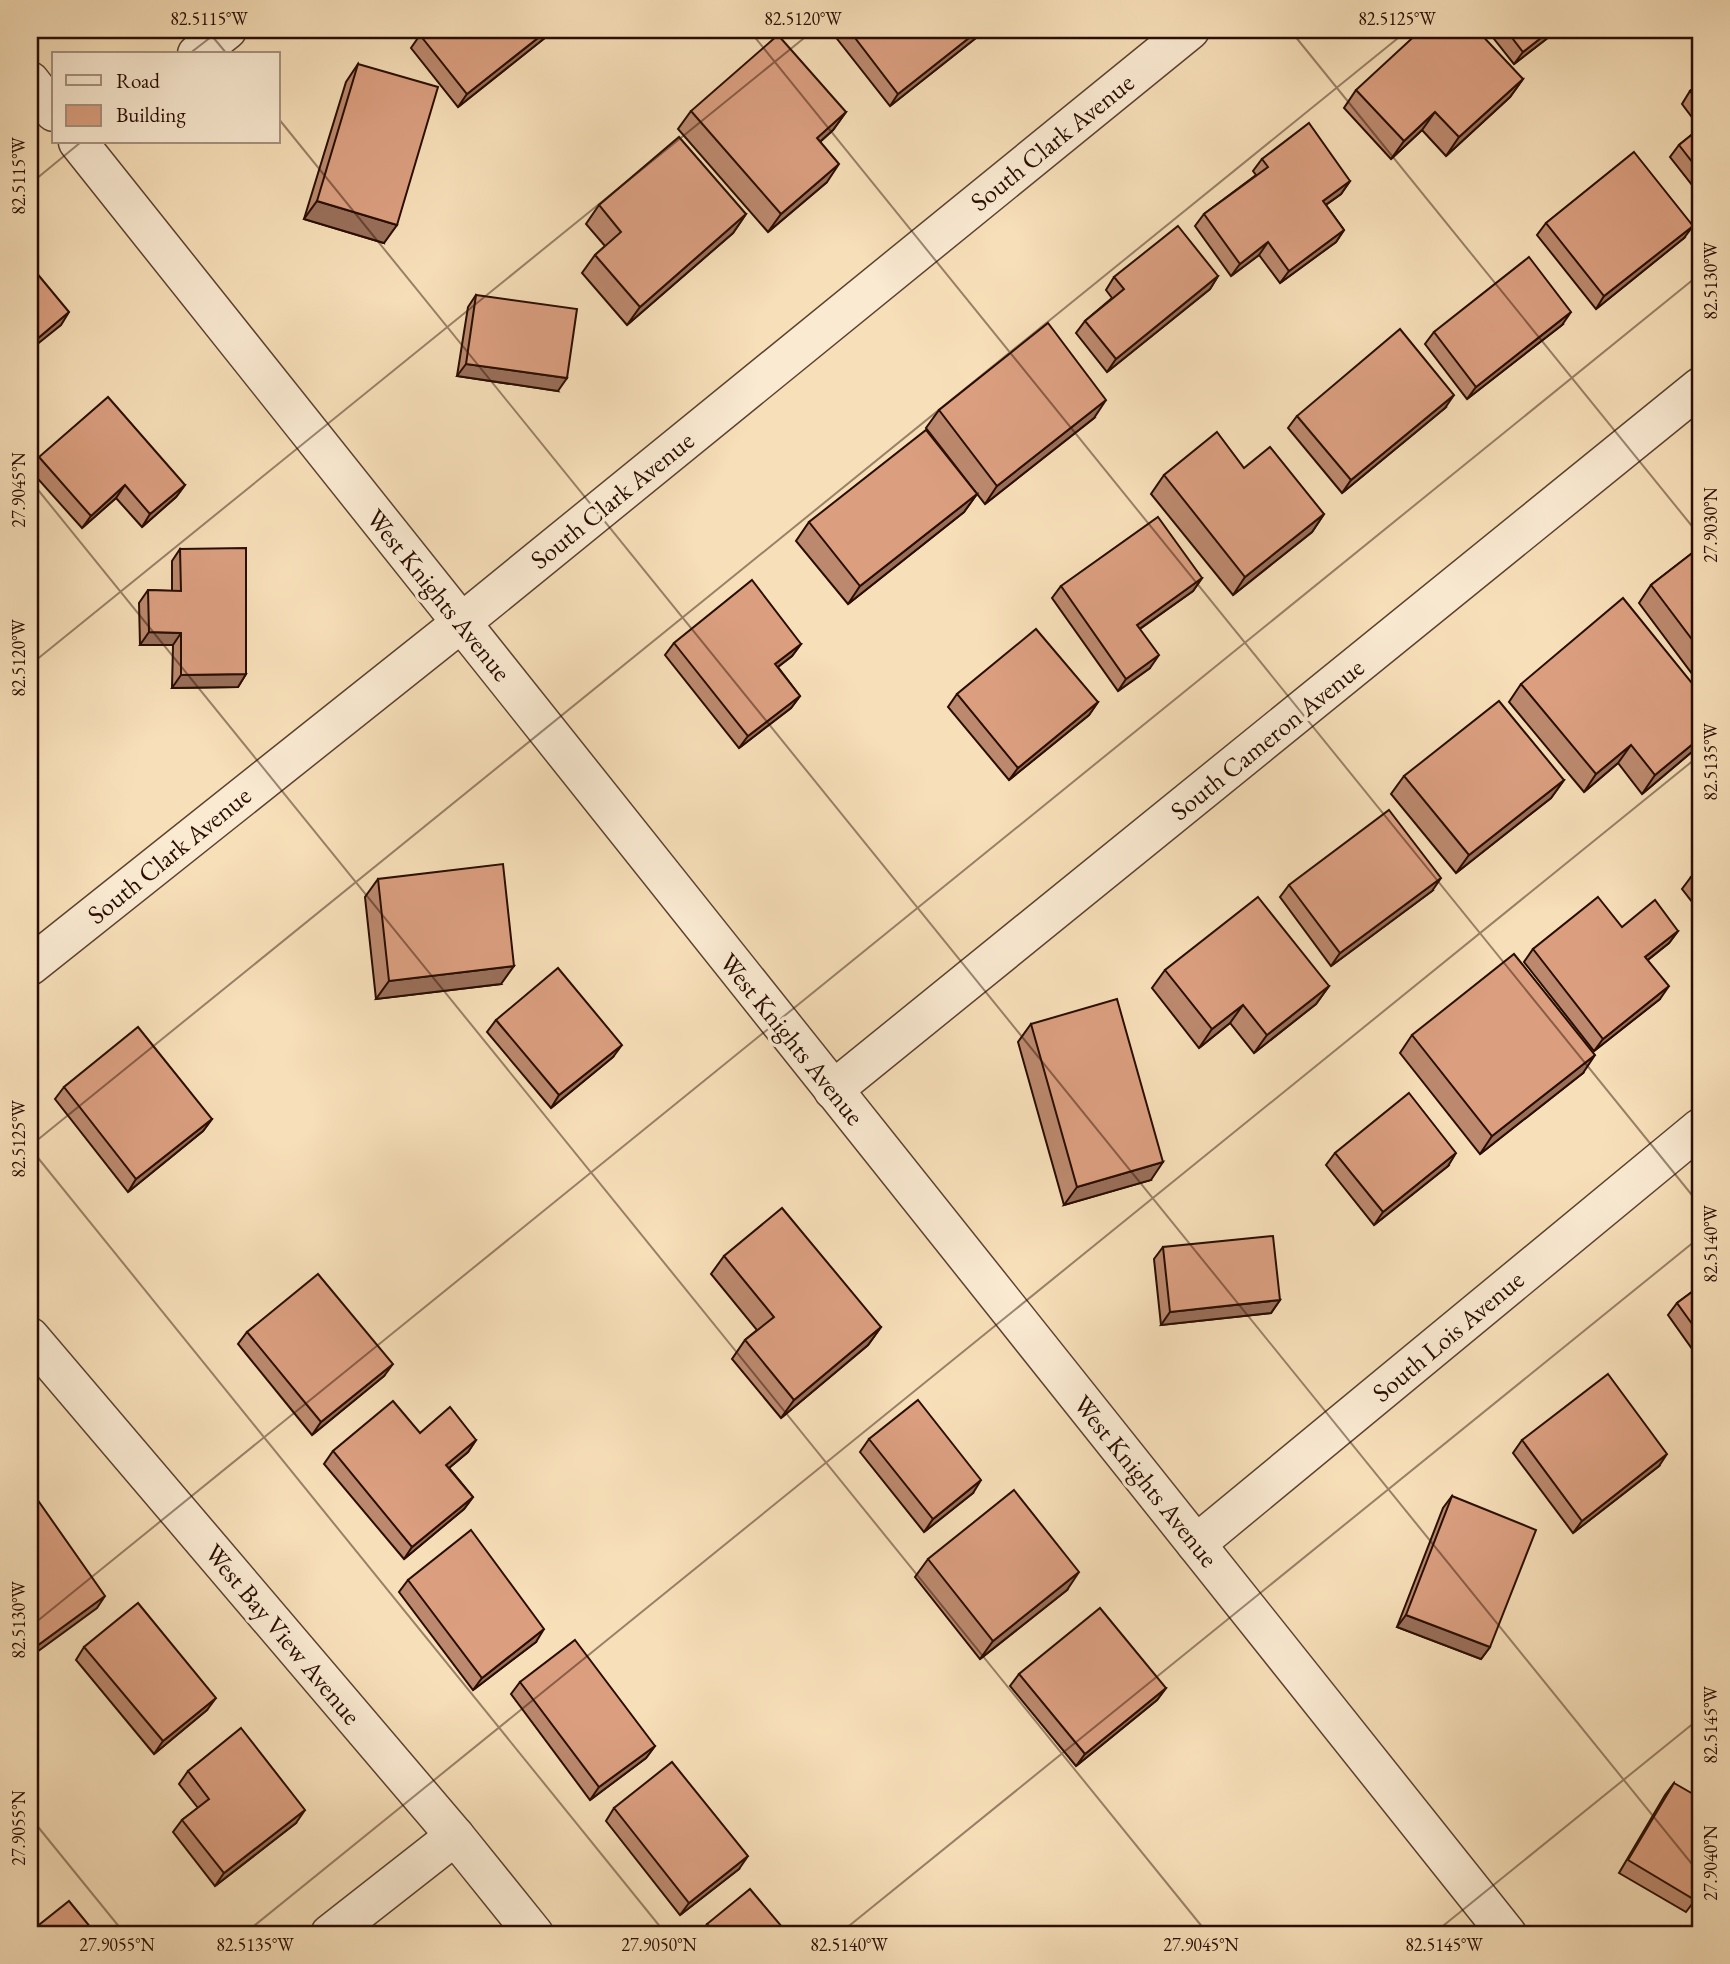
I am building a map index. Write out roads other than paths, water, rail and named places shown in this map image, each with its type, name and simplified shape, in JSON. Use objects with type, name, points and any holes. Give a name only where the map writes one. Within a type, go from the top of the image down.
[{"type":"street","points":[[200,52],[227,30]]},
{"type":"street","name":"South Clark Avenue","points":[[30,966],[461,623],[1191,30]]},
{"type":"street","points":[[30,81],[52,109]]},
{"type":"street","name":"West Knights Avenue","points":[[83,144],[461,623],[1507,1934]]},
{"type":"street","name":"South Cameron Avenue","points":[[833,1090],[1700,387]]},
{"type":"street","name":"South Lois Avenue","points":[[1196,1544],[1700,1128]]},
{"type":"street","name":"West Bay View Avenue","points":[[30,1337],[455,1836],[534,1934]]},
{"type":"street","points":[[330,1934],[455,1836]]}]
